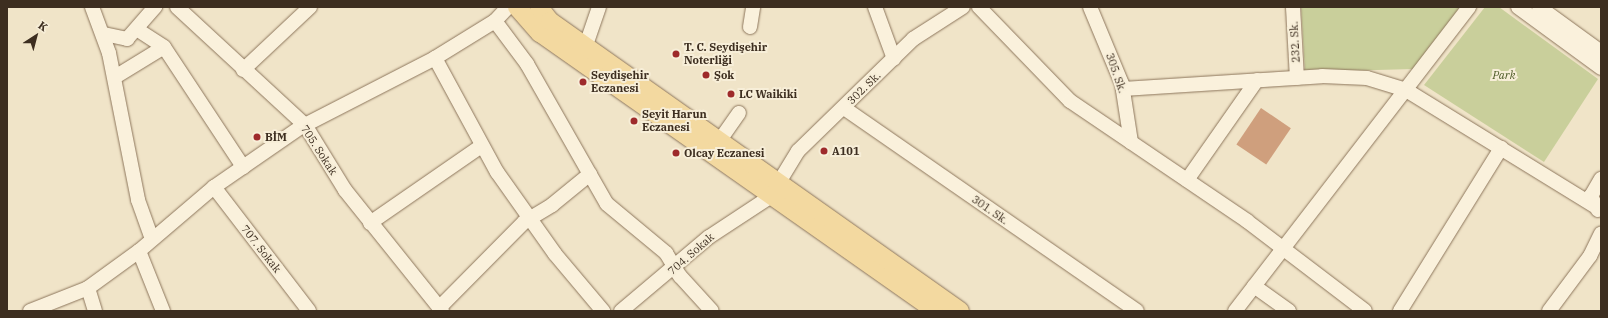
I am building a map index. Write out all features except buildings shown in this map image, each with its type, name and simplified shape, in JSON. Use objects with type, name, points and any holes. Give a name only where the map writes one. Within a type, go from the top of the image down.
[{"type":"main road","points":[[517,7],[540,33],[775,190],[960,311]]},
{"type":"main road","points":[[539,7],[550,21],[720,140],[775,190],[934,311]]},
{"type":"street","points":[[92,7],[104,34],[115,77],[138,200],[152,239]]},
{"type":"street","points":[[104,34],[126,39],[138,30],[155,7]]},
{"type":"street","name":"705. Sokak","points":[[177,7],[243,70],[305,125],[370,223],[441,310]]},
{"type":"street","points":[[243,70],[310,7]]},
{"type":"street","points":[[30,311],[88,288],[139,251],[214,187],[305,125],[435,58],[495,21],[508,7]]},
{"type":"street","points":[[586,45],[599,7]]},
{"type":"street","points":[[750,27],[753,7]]},
{"type":"street","points":[[875,7],[894,59]]},
{"type":"street","name":"302. Sk.","points":[[775,190],[798,151],[844,108],[913,39],[963,7]]},
{"type":"street","points":[[979,7],[1043,77],[1070,101],[1186,180],[1365,311]]},
{"type":"street","name":"305. Sk.","points":[[1090,7],[1123,89],[1131,142]]},
{"type":"street","name":"232. Sk.","points":[[1293,7],[1297,78]]},
{"type":"street","points":[[1235,311],[1469,7]]},
{"type":"street","points":[[1518,7],[1601,68]]},
{"type":"street","points":[[1539,7],[1601,52]]},
{"type":"street","points":[[495,21],[527,64],[607,204],[666,253],[712,311]]},
{"type":"street","points":[[138,30],[164,47],[243,167]]},
{"type":"street","points":[[115,77],[164,47]]},
{"type":"street","points":[[435,58],[481,146],[555,254],[603,311]]},
{"type":"street","points":[[1123,89],[1297,78],[1367,78],[1406,90],[1501,148],[1598,211]]},
{"type":"street","points":[[1186,180],[1257,80]]},
{"type":"street","name":"301. Sk.","points":[[844,108],[1137,311]]},
{"type":"street","points":[[720,140],[739,114]]},
{"type":"street","points":[[370,223],[481,146]]},
{"type":"street","points":[[1400,311],[1501,148]]},
{"type":"street","points":[[441,310],[531,217],[590,174]]},
{"type":"street","points":[[1598,211],[1591,196],[1601,179]]},
{"type":"street","name":"707. Sokak","points":[[214,187],[309,311]]},
{"type":"street","name":"704. Sokak","points":[[621,311],[676,267],[709,236],[775,190]]},
{"type":"street","points":[[1549,311],[1590,256],[1601,234]]},
{"type":"street","points":[[139,251],[163,311]]},
{"type":"street","points":[[1254,286],[1289,311]]},
{"type":"street","points":[[88,288],[95,311]]},
{"type":"green space","points":[[1301,7],[1460,7],[1413,69],[1305,72]]},
{"type":"green space","name":"Park","points":[[1485,7],[1499,7],[1598,79],[1544,162],[1424,85]]},
{"type":"place","name":"T. C. Seydişehir Noterliği","points":[[676,54]]},
{"type":"place","name":"Şok","points":[[706,75]]},
{"type":"place","name":"Seydişehir Eczanesi","points":[[583,82]]},
{"type":"place","name":"LC Waikiki","points":[[731,94]]},
{"type":"place","name":"Seyit Harun Eczanesi","points":[[634,121]]},
{"type":"place","name":"BİM","points":[[257,137]]},
{"type":"place","name":"A101","points":[[824,151]]},
{"type":"place","name":"Olcay Eczanesi","points":[[676,153]]}]
